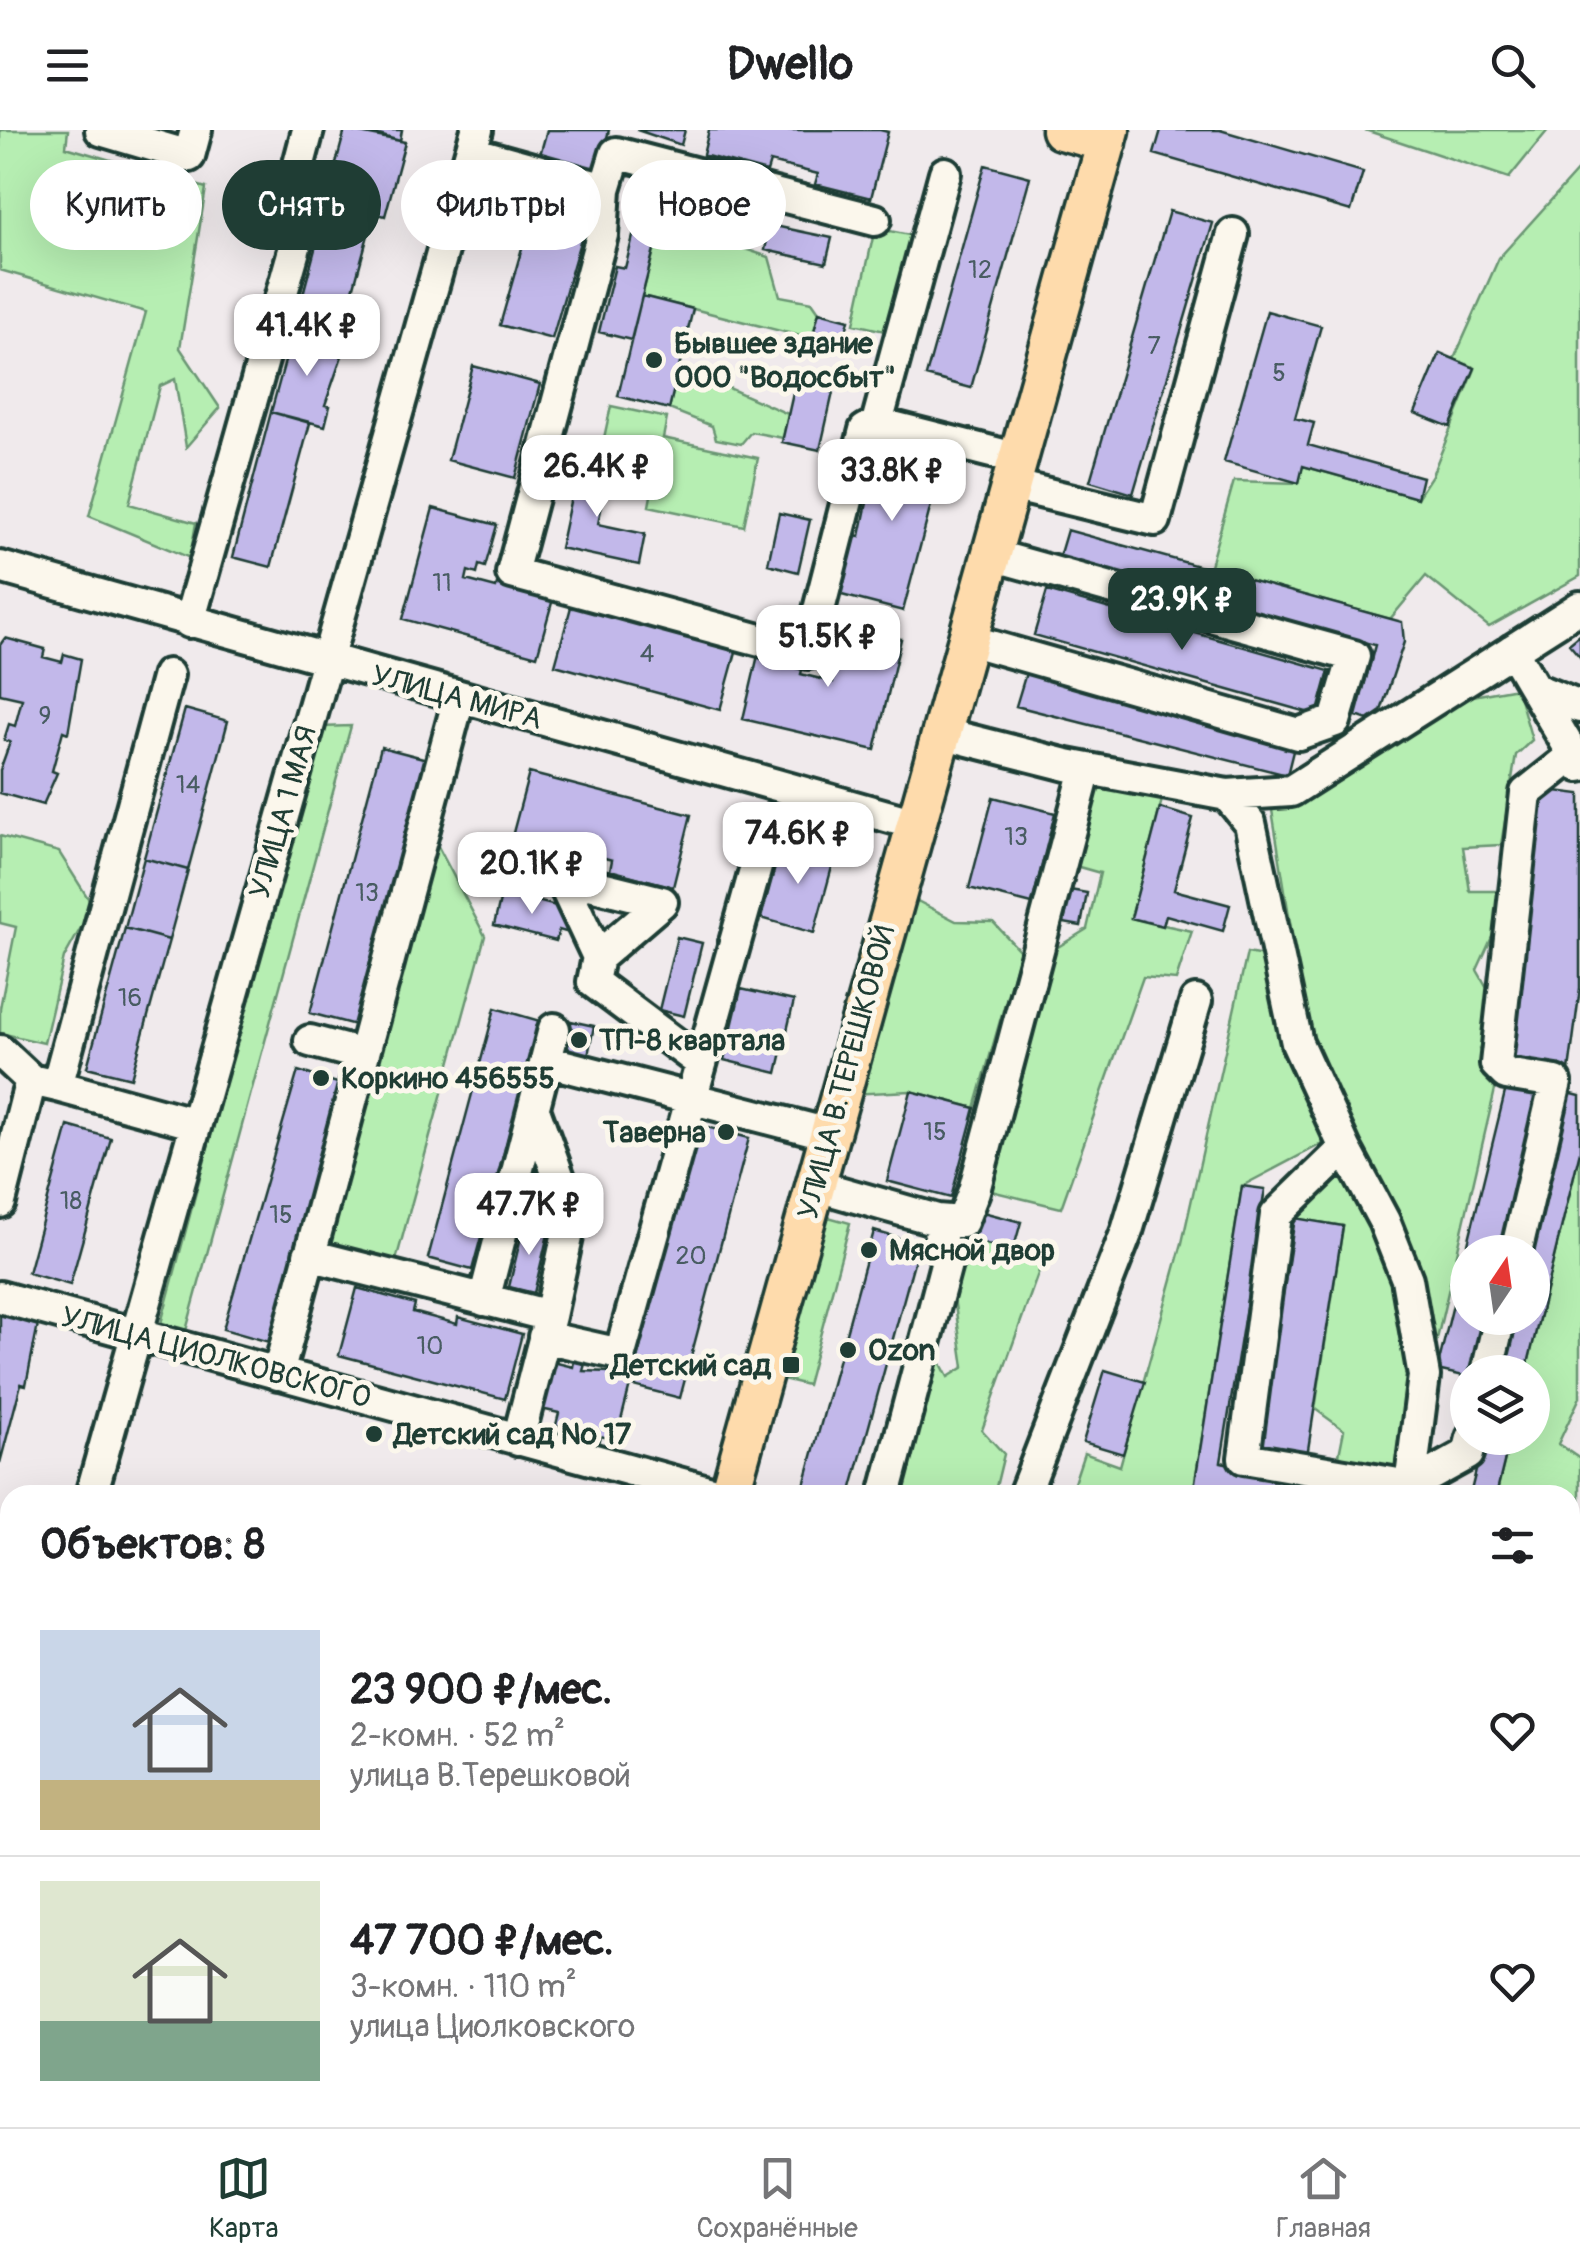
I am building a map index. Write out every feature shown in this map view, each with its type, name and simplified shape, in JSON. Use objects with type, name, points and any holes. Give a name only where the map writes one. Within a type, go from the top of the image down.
[{"type":"main road","points":[[1062,130],[1109,136]]},
{"type":"main road","name":"УЛИЦА В.ТЕРЕШКОВОЙ","points":[[729,1485],[1109,136]]},
{"type":"street","points":[[101,130],[189,156],[196,130]]},
{"type":"street","points":[[189,622],[309,197],[294,184],[308,130]]},
{"type":"street","points":[[474,141],[606,188]]},
{"type":"street","name":"УЛИЦА 1 МАЯ","points":[[94,1485],[474,141]]},
{"type":"street","points":[[875,220],[616,153],[606,188],[602,235],[512,573],[808,653],[865,430],[877,423],[945,173]]},
{"type":"street","points":[[877,423],[1155,520],[1233,234]]},
{"type":"street","points":[[969,640],[1298,734],[1335,721],[1354,656],[992,555]]},
{"type":"street","name":"УЛИЦА МИРА","points":[[0,567],[915,824]]},
{"type":"street","points":[[941,733],[1086,769],[1227,796],[1291,790],[1580,607]]},
{"type":"street","points":[[1512,650],[1577,761],[1526,793],[1496,1064],[1506,1074],[1556,1082],[1520,1235]]},
{"type":"street","points":[[1,1196],[44,1083],[168,674]]},
{"type":"street","points":[[1535,689],[1580,707]]},
{"type":"street","points":[[278,1374],[459,698]]},
{"type":"street","points":[[814,1185],[937,1220],[962,1222],[974,1192],[1086,769]]},
{"type":"street","points":[[1227,796],[1250,823],[1296,1043],[1384,1221],[1407,1279],[1424,1376],[1410,1485]]},
{"type":"street","points":[[309,1255],[484,1300],[620,1354],[765,836]]},
{"type":"street","points":[[521,866],[662,902],[598,957]]},
{"type":"street","points":[[560,876],[598,957],[593,982],[701,1063]]},
{"type":"street","points":[[1028,1485],[1127,1230],[1196,1001]]},
{"type":"street","points":[[484,1300],[554,1029]]},
{"type":"street","points":[[310,1041],[363,1055]]},
{"type":"street","points":[[0,1051],[44,1083],[196,1124]]},
{"type":"street","points":[[546,1061],[829,1134]]},
{"type":"street","points":[[518,1440],[572,1214],[534,1109]]},
{"type":"street","points":[[1345,1148],[1276,1215],[1244,1458],[1379,1485]]},
{"type":"street","points":[[888,1485],[946,1264],[937,1220]]},
{"type":"street","name":"УЛИЦА ЦИОЛКОВСКОГО","points":[[0,1297],[688,1485]]},
{"type":"street","points":[[1419,1485],[1466,1455]]},
{"type":"green space","points":[[0,130],[68,130],[66,147],[110,160],[30,160],[30,250],[196,250],[180,348],[220,408],[186,447],[175,379],[160,386],[129,504],[196,523],[190,558],[89,516],[146,312],[0,270]]},
{"type":"green space","points":[[1365,130],[1548,130],[1509,178]]},
{"type":"green space","points":[[1580,168],[1580,576],[1489,627],[1426,576],[1390,619],[1209,569],[1234,481],[1298,483],[1303,466],[1417,498],[1432,475],[1475,369],[1454,359],[1499,258]]},
{"type":"green space","points":[[875,228],[919,237],[898,334],[854,324]]},
{"type":"green space","points":[[654,250],[748,250],[769,257],[780,296],[812,302],[819,312],[812,339],[642,296]]},
{"type":"green space","points":[[706,378],[788,414],[783,438],[751,432],[741,444],[716,439],[712,426],[669,409],[676,380]]},
{"type":"green space","points":[[611,406],[667,418],[663,438],[758,458],[744,526],[649,506],[660,450],[604,438]]},
{"type":"green space","points":[[1517,688],[1532,740],[1516,755],[1501,845],[1463,847],[1470,891],[1513,891],[1477,970],[1497,1005],[1479,1049],[1497,1081],[1461,1235],[1450,1235],[1450,1283],[1431,1365],[1309,1040],[1272,810],[1462,698]]},
{"type":"green space","points":[[351,726],[184,1338],[159,1331],[320,727]]},
{"type":"green space","points":[[1092,778],[1164,792],[1131,918],[1192,931],[1176,980],[1143,977],[1061,1208],[983,1189],[1045,955],[1087,929],[1100,873],[1072,865]]},
{"type":"green space","points":[[431,833],[485,936],[395,1264],[319,1249]]},
{"type":"green space","points":[[0,836],[59,852],[93,906],[64,958],[44,1043],[0,1033],[0,1008],[16,927],[0,923]]},
{"type":"green space","points":[[904,894],[956,921],[993,922],[1020,951],[975,1108],[911,1091],[850,1094]]},
{"type":"green space","points":[[1247,953],[1269,957],[1291,1069],[1329,1140],[1242,1186],[1194,1485],[1073,1485],[1084,1453],[1120,1466],[1182,1243]]},
{"type":"green space","points":[[1580,1151],[1580,1397],[1558,1444],[1580,1459],[1580,1485],[1498,1485],[1506,1455],[1550,1455],[1550,1355],[1530,1355],[1535,1335],[1550,1335],[1550,1274]]},
{"type":"green space","points":[[1341,1164],[1385,1247],[1411,1385],[1401,1471],[1371,1472],[1339,1455],[1344,1430],[1315,1409],[1343,1226],[1295,1218]]},
{"type":"green space","points":[[814,1213],[850,1223],[807,1385],[771,1376]]},
{"type":"green space","points":[[983,1243],[1044,1257],[982,1430],[1004,1454],[996,1485],[894,1485],[930,1343],[948,1377],[964,1367],[952,1284]]},
{"type":"building","points":[[345,130],[405,142],[385,216],[381,215],[381,160],[337,160]]},
{"type":"building","points":[[361,130],[402,130],[400,141]]},
{"type":"building","points":[[547,130],[609,130],[601,160],[558,160],[540,155]]},
{"type":"building","points":[[637,130],[685,130],[681,145]]},
{"type":"building","points":[[709,130],[888,132],[871,198],[815,184],[818,174],[786,166],[786,160],[722,160],[703,155]]},
{"type":"building","points":[[1161,130],[1220,130],[1363,172],[1351,211],[1154,154]]},
{"type":"building","points":[[985,165],[1030,177],[971,388],[926,376]]},
{"type":"building","points":[[1169,211],[1213,223],[1133,494],[1090,481]]},
{"type":"building","points":[[786,228],[832,238],[826,263],[765,250],[786,250]]},
{"type":"building","points":[[315,250],[364,250],[338,345],[293,332]]},
{"type":"building","points":[[521,250],[578,250],[552,339],[500,325]]},
{"type":"building","points":[[630,250],[654,250],[631,340],[599,332],[615,266],[625,268]]},
{"type":"building","name":"Бывшее здание ООО \"Водосбыт\"","points":[[642,296],[693,309],[669,409],[618,396]]},
{"type":"building","points":[[1267,311],[1321,326],[1295,418],[1314,423],[1308,445],[1422,477],[1417,498],[1303,466],[1299,483],[1224,462]]},
{"type":"building","points":[[819,312],[849,320],[842,347],[812,339]]},
{"type":"building","points":[[293,332],[345,347],[325,405],[330,406],[325,426],[271,412]]},
{"type":"building","points":[[1440,353],[1475,368],[1450,427],[1415,413]]},
{"type":"building","points":[[473,366],[540,384],[515,478],[448,460]]},
{"type":"building","points":[[796,380],[834,388],[820,450],[782,442]]},
{"type":"building","points":[[271,412],[310,423],[271,567],[233,557]]},
{"type":"building","points":[[881,436],[945,452],[903,611],[838,594],[854,535],[860,536]]},
{"type":"building","points":[[579,460],[610,466],[598,524],[645,534],[639,565],[560,548]]},
{"type":"building","points":[[433,508],[497,525],[485,567],[479,565],[477,574],[468,571],[466,580],[496,588],[499,577],[553,599],[537,656],[403,619]]},
{"type":"building","points":[[779,513],[810,520],[798,572],[768,564]]},
{"type":"building","points":[[1067,530],[1402,622],[1404,642],[1381,711],[1368,720],[1356,716],[1375,645],[1059,557]]},
{"type":"building","points":[[1047,591],[1329,671],[1317,715],[1034,635]]},
{"type":"building","points":[[574,596],[739,641],[720,710],[555,665]]},
{"type":"building","points":[[840,624],[901,639],[875,750],[743,719],[759,651],[804,662],[801,674],[833,682],[834,676],[828,674]]},
{"type":"building","points":[[1580,635],[1580,657],[1569,644]]},
{"type":"building","points":[[5,638],[45,649],[43,657],[62,662],[64,654],[81,659],[68,733],[63,731],[52,771],[57,773],[43,805],[0,793],[0,770],[10,742],[4,740],[9,724],[15,726],[22,699],[0,694],[0,645]]},
{"type":"building","points":[[1026,673],[1294,747],[1287,775],[1016,706]]},
{"type":"building","points":[[185,709],[228,721],[188,870],[144,858]]},
{"type":"building","points":[[381,747],[427,759],[355,1025],[310,1013]]},
{"type":"building","points":[[529,773],[691,815],[673,887],[610,870],[612,860],[575,850],[572,860],[510,844]]},
{"type":"building","points":[[1540,789],[1580,794],[1580,988],[1569,1071],[1505,1062]]},
{"type":"building","points":[[993,797],[1055,813],[1032,904],[969,888]]},
{"type":"building","points":[[1160,808],[1193,818],[1174,890],[1230,905],[1223,931],[1166,915],[1163,926],[1131,918]]},
{"type":"building","points":[[782,842],[835,856],[814,933],[761,918]]},
{"type":"building","points":[[144,858],[188,870],[169,940],[125,928]]},
{"type":"building","points":[[1070,890],[1087,893],[1081,926],[1064,923]]},
{"type":"building","points":[[502,892],[564,908],[573,918],[569,933],[559,930],[556,941],[494,925]]},
{"type":"building","points":[[125,928],[169,940],[131,1078],[87,1067]]},
{"type":"building","points":[[677,937],[702,943],[684,1016],[659,1010]]},
{"type":"building","points":[[741,989],[794,1001],[777,1073],[724,1060]]},
{"type":"building","points":[[495,1008],[540,1021],[472,1270],[428,1258]]},
{"type":"building","name":"ТП-8 квартала","points":[[571,1021],[594,1026],[587,1060],[564,1055]]},
{"type":"building","points":[[298,1071],[344,1085],[269,1342],[223,1329]]},
{"type":"building","points":[[1507,1084],[1544,1093],[1509,1235],[1470,1235]]},
{"type":"building","points":[[911,1091],[975,1108],[951,1198],[887,1181]]},
{"type":"building","points":[[1568,1093],[1580,1096],[1580,1151],[1550,1274],[1550,1235],[1533,1235]]},
{"type":"building","points":[[699,1125],[749,1138],[680,1398],[630,1385]]},
{"type":"building","points":[[68,1126],[111,1138],[70,1285],[28,1273]]},
{"type":"building","points":[[1242,1186],[1265,1189],[1221,1462],[1320,1483],[1194,1485]]},
{"type":"building","points":[[975,1210],[1021,1222],[1013,1251],[967,1239]]},
{"type":"building","points":[[1295,1218],[1343,1226],[1307,1456],[1259,1448]]},
{"type":"building","points":[[524,1224],[549,1230],[534,1293],[509,1287]]},
{"type":"building","points":[[874,1231],[919,1244],[853,1485],[804,1485]]},
{"type":"building","points":[[357,1288],[415,1304],[413,1312],[457,1324],[458,1317],[522,1334],[505,1399],[339,1355]]},
{"type":"building","points":[[0,1309],[39,1319],[26,1385],[21,1384],[0,1463]]},
{"type":"building","points":[[1450,1317],[1450,1335],[1485,1335],[1480,1355],[1450,1355],[1450,1373],[1437,1370]]},
{"type":"building","points":[[1509,1335],[1535,1335],[1530,1355],[1504,1355]]},
{"type":"building","points":[[574,1361],[585,1364],[583,1371],[611,1372],[609,1379],[630,1385],[616,1440],[600,1436],[598,1443],[580,1439],[582,1432],[556,1425],[559,1413],[541,1409],[553,1362],[573,1367]]},
{"type":"building","points":[[1105,1370],[1145,1382],[1123,1454],[1083,1442]]},
{"type":"building","points":[[1480,1455],[1506,1455],[1498,1485],[1472,1485]]},
{"type":"place","name":"Бывшее здание ООО \"Водосбыт\"","points":[[654,360]]},
{"type":"place","name":"ТП-8 квартала","points":[[579,1040]]},
{"type":"place","name":"Коркино 456555","points":[[321,1078]]},
{"type":"place","name":"Таверна","points":[[726,1132]]},
{"type":"place","name":"Мясной двор","points":[[869,1250]]},
{"type":"place","name":"Ozon","points":[[848,1350]]},
{"type":"place","name":"Детский сад","points":[[791,1365]]},
{"type":"place","name":"Детский сад № 17","points":[[374,1434]]}]
